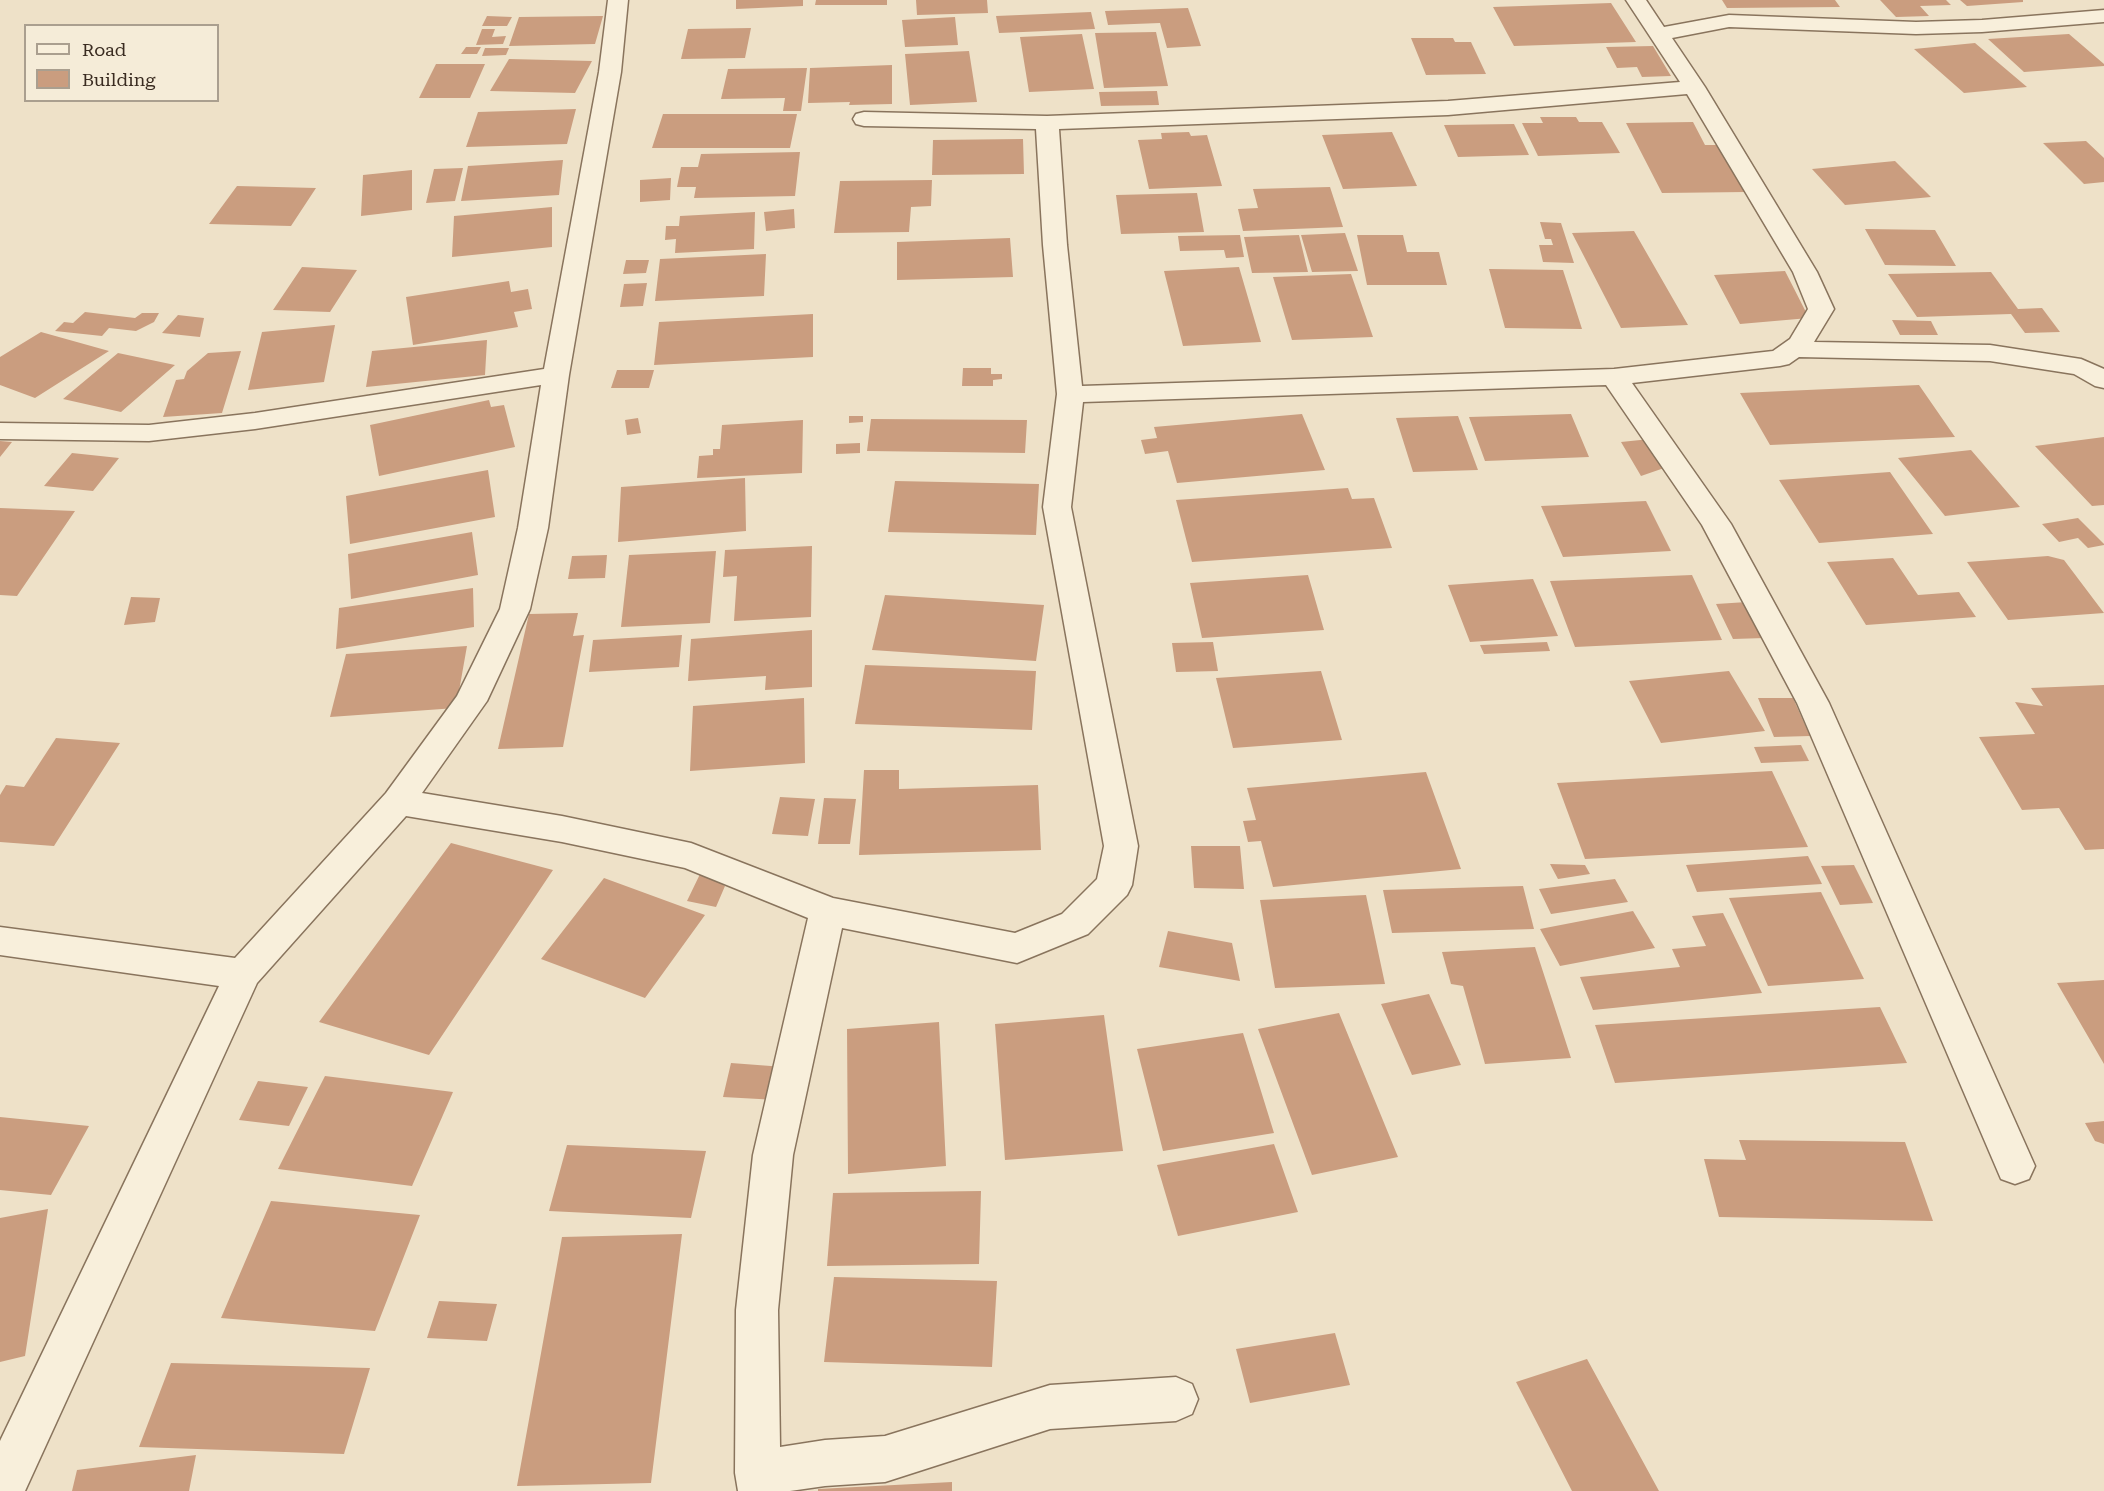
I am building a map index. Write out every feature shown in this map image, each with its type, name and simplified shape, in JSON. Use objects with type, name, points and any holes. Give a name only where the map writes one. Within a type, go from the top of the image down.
[{"type":"street","points":[[2,1491],[243,974],[398,802],[471,701],[515,609],[537,508],[556,375],[610,72],[618,0]]},
{"type":"street","points":[[1070,394],[1614,377],[1780,358],[1793,349],[1800,344],[1821,309],[1805,272],[1694,87],[1636,0]]},
{"type":"street","points":[[1660,34],[1729,21],[1916,28],[1982,26],[2104,16]]},
{"type":"street","points":[[864,119],[1047,123],[1448,108],[1694,87]]},
{"type":"street","points":[[398,802],[562,829],[691,856],[828,911],[1017,948],[1075,924],[1114,885],[1121,846],[1057,507],[1070,394],[1055,244],[1047,123]]},
{"type":"street","points":[[1793,349],[1990,353],[2081,368],[2104,380]]},
{"type":"street","points":[[0,431],[25,434],[149,433],[255,421],[556,375]]},
{"type":"street","points":[[1614,377],[1716,524],[1813,703],[2015,1166]]},
{"type":"street","points":[[828,911],[773,1155],[757,1310],[760,1482],[825,1463],[885,1459],[1050,1407],[1176,1399]]},
{"type":"street","points":[[0,941],[243,974]]},
{"type":"building","points":[[736,0],[803,0],[803,6],[736,9]]},
{"type":"building","points":[[816,0],[887,0],[887,5],[815,5]]},
{"type":"building","points":[[916,0],[987,0],[988,13],[917,15]]},
{"type":"building","points":[[1722,0],[1835,0],[1840,7],[1727,8]]},
{"type":"building","points":[[1880,0],[1946,0],[1951,5],[1920,6],[1929,16],[1896,17]]},
{"type":"building","points":[[1960,0],[2023,0],[2023,2],[1967,6]]},
{"type":"building","points":[[1611,3],[1636,42],[1514,46],[1493,7]]},
{"type":"building","points":[[1188,8],[1201,46],[1167,48],[1160,23],[1108,25],[1105,11]]},
{"type":"building","points":[[1091,12],[1095,29],[999,33],[996,16]]},
{"type":"building","points":[[487,16],[512,17],[507,26],[482,26]]},
{"type":"building","points":[[603,16],[595,44],[509,46],[519,17]]},
{"type":"building","points":[[955,17],[958,45],[905,47],[902,20]]},
{"type":"building","points":[[751,28],[745,58],[681,59],[688,29]]},
{"type":"building","points":[[482,29],[495,29],[492,37],[506,36],[503,44],[476,45]]},
{"type":"building","points":[[1156,32],[1168,86],[1104,88],[1095,33]]},
{"type":"building","points":[[1082,34],[1094,89],[1029,92],[1020,37]]},
{"type":"building","points":[[2069,34],[2104,66],[2024,72],[1988,39]]},
{"type":"building","points":[[1411,38],[1453,38],[1455,42],[1471,42],[1486,74],[1426,75]]},
{"type":"building","points":[[1975,43],[2027,87],[1964,93],[1914,49]]},
{"type":"building","points":[[1653,46],[1671,76],[1642,77],[1637,67],[1617,68],[1606,47]]},
{"type":"building","points":[[466,47],[481,47],[477,54],[461,54]]},
{"type":"building","points":[[485,48],[509,48],[506,55],[482,56]]},
{"type":"building","points":[[969,51],[977,102],[910,105],[905,54]]},
{"type":"building","points":[[509,59],[592,61],[575,93],[490,91]]},
{"type":"building","points":[[436,64],[485,64],[470,98],[419,98]]},
{"type":"building","points":[[892,65],[892,104],[808,103],[810,68]]},
{"type":"building","points":[[807,68],[801,111],[783,111],[785,98],[721,99],[728,69]]},
{"type":"building","points":[[1157,91],[1159,105],[1101,106],[1099,92]]},
{"type":"building","points":[[576,109],[567,144],[466,147],[478,112]]},
{"type":"building","points":[[663,114],[797,114],[790,148],[652,148]]},
{"type":"building","points":[[1540,117],[1576,117],[1579,122],[1602,122],[1620,153],[1538,156],[1522,123],[1543,123]]},
{"type":"building","points":[[1693,122],[1705,145],[1719,145],[1746,192],[1662,193],[1626,123]]},
{"type":"building","points":[[1514,124],[1529,155],[1458,157],[1444,125]]},
{"type":"building","points":[[1189,132],[1191,136],[1207,135],[1222,186],[1149,189],[1138,140],[1162,139],[1161,133]]},
{"type":"building","points":[[1392,132],[1417,186],[1343,189],[1322,135]]},
{"type":"building","points":[[1023,139],[1024,174],[932,175],[933,140]]},
{"type":"building","points":[[2086,141],[2104,158],[2104,182],[2084,184],[2043,143]]},
{"type":"building","points":[[800,152],[795,196],[694,198],[696,187],[677,187],[681,167],[698,167],[701,154]]},
{"type":"building","points":[[563,160],[559,195],[461,201],[468,166]]},
{"type":"building","points":[[1895,161],[1931,197],[1845,205],[1812,169]]},
{"type":"building","points":[[463,168],[455,201],[426,203],[434,169]]},
{"type":"building","points":[[412,170],[412,210],[361,216],[363,175]]},
{"type":"building","points":[[671,178],[670,200],[640,202],[640,180]]},
{"type":"building","points":[[932,180],[931,206],[911,207],[909,232],[834,233],[840,181]]},
{"type":"building","points":[[237,186],[316,188],[291,226],[209,224]]},
{"type":"building","points":[[1330,187],[1343,227],[1243,231],[1238,209],[1258,208],[1253,189]]},
{"type":"building","points":[[1197,193],[1204,232],[1121,234],[1116,195]]},
{"type":"building","points":[[552,207],[552,247],[452,257],[454,216]]},
{"type":"building","points":[[794,209],[795,228],[766,231],[764,212]]},
{"type":"building","points":[[755,212],[754,249],[675,253],[676,239],[665,240],[666,226],[679,226],[680,216]]},
{"type":"building","points":[[1540,222],[1561,223],[1574,263],[1543,262],[1539,245],[1553,245],[1551,239],[1545,239]]},
{"type":"building","points":[[1865,229],[1935,230],[1956,266],[1885,265]]},
{"type":"building","points":[[1634,231],[1688,325],[1621,328],[1572,233]]},
{"type":"building","points":[[1345,233],[1358,271],[1312,272],[1301,235]]},
{"type":"building","points":[[1240,235],[1244,257],[1226,258],[1224,250],[1180,251],[1178,236]]},
{"type":"building","points":[[1299,235],[1308,272],[1252,273],[1244,237]]},
{"type":"building","points":[[1357,235],[1403,235],[1407,252],[1439,252],[1447,285],[1367,285]]},
{"type":"building","points":[[1010,238],[1013,277],[897,280],[897,242]]},
{"type":"building","points":[[766,254],[764,296],[655,301],[660,259]]},
{"type":"building","points":[[626,260],[649,260],[646,273],[623,274]]},
{"type":"building","points":[[302,267],[357,270],[330,312],[273,310]]},
{"type":"building","points":[[1239,267],[1261,342],[1183,346],[1164,271]]},
{"type":"building","points":[[1489,269],[1563,270],[1582,329],[1505,328]]},
{"type":"building","points":[[1785,271],[1809,318],[1740,324],[1714,275]]},
{"type":"building","points":[[1991,272],[2018,309],[2042,308],[2060,332],[2025,333],[2011,314],[1917,317],[1888,274]]},
{"type":"building","points":[[1351,274],[1373,337],[1292,340],[1273,277]]},
{"type":"building","points":[[509,281],[511,292],[528,289],[532,309],[514,312],[518,327],[413,345],[406,297]]},
{"type":"building","points":[[647,283],[643,306],[620,307],[624,284]]},
{"type":"building","points":[[85,312],[135,318],[142,313],[159,313],[154,322],[136,331],[109,328],[102,336],[55,331],[64,322],[73,323]]},
{"type":"building","points":[[813,314],[813,357],[654,365],[659,322]]},
{"type":"building","points":[[178,315],[204,318],[200,337],[162,333]]},
{"type":"building","points":[[1892,320],[1931,321],[1938,335],[1900,335]]},
{"type":"building","points":[[335,325],[324,382],[248,390],[262,332]]},
{"type":"building","points":[[41,332],[109,351],[35,398],[0,385],[0,357]]},
{"type":"building","points":[[487,340],[485,375],[366,387],[372,351]]},
{"type":"building","points":[[241,351],[222,413],[163,417],[176,380],[184,379],[187,371],[208,353]]},
{"type":"building","points":[[118,353],[175,365],[121,412],[63,399]]},
{"type":"building","points":[[963,368],[991,368],[991,374],[1002,374],[1002,379],[993,380],[993,386],[962,386]]},
{"type":"building","points":[[617,370],[654,370],[649,388],[611,388]]},
{"type":"building","points":[[1919,385],[1955,437],[1770,445],[1740,393]]},
{"type":"building","points":[[489,400],[491,407],[504,405],[515,447],[379,476],[370,425]]},
{"type":"building","points":[[1302,414],[1325,470],[1177,483],[1168,451],[1145,454],[1141,440],[1157,438],[1154,427]]},
{"type":"building","points":[[1571,414],[1589,457],[1485,461],[1469,417]]},
{"type":"building","points":[[849,416],[863,416],[863,422],[849,423]]},
{"type":"building","points":[[1458,416],[1478,470],[1413,472],[1396,418]]},
{"type":"building","points":[[638,418],[641,433],[627,435],[625,420]]},
{"type":"building","points":[[871,419],[1027,420],[1025,453],[867,451]]},
{"type":"building","points":[[803,420],[802,473],[697,478],[699,456],[713,455],[713,449],[720,449],[722,425]]},
{"type":"building","points":[[2104,437],[2104,505],[2092,506],[2035,446]]},
{"type":"building","points":[[1650,439],[1667,467],[1641,476],[1621,442]]},
{"type":"building","points":[[0,441],[12,442],[0,457]]},
{"type":"building","points":[[860,443],[860,453],[836,454],[836,444]]},
{"type":"building","points":[[1971,450],[2020,507],[1945,516],[1898,458]]},
{"type":"building","points":[[72,453],[119,458],[93,491],[44,486]]},
{"type":"building","points":[[488,470],[495,517],[350,544],[346,496]]},
{"type":"building","points":[[1890,472],[1933,534],[1819,543],[1779,480]]},
{"type":"building","points":[[745,478],[746,531],[618,542],[621,487]]},
{"type":"building","points":[[895,481],[1039,484],[1036,535],[888,532]]},
{"type":"building","points":[[1348,488],[1352,499],[1374,498],[1392,548],[1192,562],[1176,500]]},
{"type":"building","points":[[1646,501],[1671,551],[1563,557],[1541,506]]},
{"type":"building","points":[[0,508],[75,511],[17,596],[0,595]]},
{"type":"building","points":[[2078,518],[2104,545],[2088,548],[2078,538],[2059,542],[2042,524]]},
{"type":"building","points":[[472,532],[478,575],[351,599],[348,554]]},
{"type":"building","points":[[812,546],[811,617],[734,621],[737,576],[723,577],[725,550]]},
{"type":"building","points":[[716,551],[710,623],[621,627],[629,555]]},
{"type":"building","points":[[607,555],[605,578],[568,579],[572,556]]},
{"type":"building","points":[[2048,556],[2064,560],[2104,613],[2008,620],[1967,562]]},
{"type":"building","points":[[1893,558],[1918,595],[1959,592],[1976,617],[1866,625],[1827,562]]},
{"type":"building","points":[[1308,575],[1324,630],[1202,638],[1190,583]]},
{"type":"building","points":[[1692,575],[1722,640],[1575,647],[1550,581]]},
{"type":"building","points":[[1533,579],[1558,636],[1470,642],[1448,585]]},
{"type":"building","points":[[473,588],[474,627],[336,649],[339,608]]},
{"type":"building","points":[[885,595],[1044,605],[1036,661],[872,650]]},
{"type":"building","points":[[131,597],[160,598],[155,622],[124,625]]},
{"type":"building","points":[[1747,602],[1765,638],[1733,639],[1716,604]]},
{"type":"building","points":[[578,613],[573,636],[584,635],[563,747],[498,749],[529,614]]},
{"type":"building","points":[[812,630],[812,687],[765,690],[766,676],[688,681],[691,639]]},
{"type":"building","points":[[682,635],[679,667],[589,672],[593,640]]},
{"type":"building","points":[[1213,642],[1218,671],[1176,672],[1172,643]]},
{"type":"building","points":[[1547,642],[1550,651],[1484,654],[1480,645]]},
{"type":"building","points":[[467,646],[456,708],[330,717],[346,654]]},
{"type":"building","points":[[865,665],[1036,671],[1032,730],[855,724]]},
{"type":"building","points":[[1321,671],[1342,740],[1233,748],[1216,678]]},
{"type":"building","points":[[1729,671],[1765,731],[1661,743],[1629,681]]},
{"type":"building","points":[[2104,685],[2104,849],[2085,850],[2059,808],[2022,810],[1979,737],[2035,734],[2015,702],[2043,706],[2031,688]]},
{"type":"building","points":[[804,698],[805,763],[690,771],[693,706]]},
{"type":"building","points":[[1758,698],[1793,698],[1810,736],[1774,737]]},
{"type":"building","points":[[56,738],[120,743],[54,846],[0,842],[0,795],[6,785],[24,787]]},
{"type":"building","points":[[1801,745],[1809,761],[1761,763],[1754,747]]},
{"type":"building","points":[[864,770],[899,770],[899,789],[1038,785],[1041,850],[859,855]]},
{"type":"building","points":[[1772,771],[1808,847],[1585,859],[1557,783]]},
{"type":"building","points":[[1426,772],[1461,869],[1273,887],[1261,841],[1248,842],[1243,821],[1256,820],[1247,788]]},
{"type":"building","points":[[780,797],[815,799],[808,836],[772,834]]},
{"type":"building","points":[[824,798],[856,799],[850,844],[818,844]]},
{"type":"building","points":[[451,843],[553,870],[429,1055],[319,1022]]},
{"type":"building","points":[[1191,846],[1240,846],[1244,889],[1194,888]]},
{"type":"building","points":[[1808,856],[1822,884],[1697,892],[1686,865]]},
{"type":"building","points":[[1550,864],[1585,865],[1590,874],[1558,879]]},
{"type":"building","points":[[1854,865],[1873,903],[1840,905],[1821,866]]},
{"type":"building","points":[[701,872],[725,886],[716,907],[687,901]]},
{"type":"building","points":[[604,878],[705,915],[645,998],[541,959]]},
{"type":"building","points":[[1615,879],[1628,902],[1551,914],[1539,889]]},
{"type":"building","points":[[1523,886],[1534,929],[1392,933],[1383,890]]},
{"type":"building","points":[[1821,892],[1864,979],[1768,986],[1729,898]]},
{"type":"building","points":[[1366,895],[1385,984],[1275,988],[1260,900]]},
{"type":"building","points":[[1633,911],[1655,948],[1560,966],[1540,929]]},
{"type":"building","points":[[1723,913],[1762,993],[1593,1010],[1580,977],[1680,967],[1672,949],[1706,946],[1692,916]]},
{"type":"building","points":[[1168,931],[1232,943],[1240,981],[1159,967]]},
{"type":"building","points":[[1535,947],[1571,1058],[1485,1064],[1463,986],[1451,984],[1442,952]]},
{"type":"building","points":[[2104,980],[2104,1064],[2057,983]]},
{"type":"building","points":[[1429,994],[1461,1065],[1412,1075],[1381,1004]]},
{"type":"building","points":[[1880,1007],[1907,1063],[1615,1083],[1595,1025]]},
{"type":"building","points":[[1339,1013],[1398,1157],[1312,1175],[1258,1029]]},
{"type":"building","points":[[1104,1015],[1123,1151],[1005,1160],[995,1024]]},
{"type":"building","points":[[939,1022],[946,1166],[848,1174],[847,1029]]},
{"type":"building","points":[[1243,1033],[1274,1133],[1163,1151],[1137,1049]]},
{"type":"building","points":[[731,1063],[784,1067],[777,1100],[723,1097]]},
{"type":"building","points":[[325,1076],[453,1092],[412,1186],[278,1169]]},
{"type":"building","points":[[258,1081],[308,1087],[289,1126],[239,1120]]},
{"type":"building","points":[[0,1117],[89,1126],[51,1195],[0,1190]]},
{"type":"building","points":[[2104,1121],[2104,1144],[2095,1141],[2085,1123]]},
{"type":"building","points":[[1739,1140],[1905,1142],[1933,1221],[1719,1217],[1704,1159],[1746,1160]]},
{"type":"building","points":[[1274,1144],[1298,1212],[1178,1236],[1157,1165]]},
{"type":"building","points":[[567,1145],[706,1151],[691,1218],[549,1211]]},
{"type":"building","points":[[981,1191],[979,1264],[827,1266],[833,1193]]},
{"type":"building","points":[[271,1201],[420,1215],[375,1331],[221,1318]]},
{"type":"building","points":[[48,1209],[25,1356],[0,1362],[0,1218]]},
{"type":"building","points":[[682,1234],[651,1483],[517,1486],[562,1237]]},
{"type":"building","points":[[834,1277],[997,1281],[992,1367],[824,1362]]},
{"type":"building","points":[[439,1301],[497,1304],[487,1341],[427,1338]]},
{"type":"building","points":[[1335,1333],[1350,1385],[1250,1403],[1236,1349]]},
{"type":"building","points":[[1587,1359],[1659,1491],[1572,1491],[1516,1382]]},
{"type":"building","points":[[171,1363],[370,1368],[344,1454],[139,1447]]},
{"type":"building","points":[[196,1455],[189,1491],[72,1491],[77,1470]]},
{"type":"building","points":[[952,1482],[952,1491],[818,1491],[818,1489]]}]
